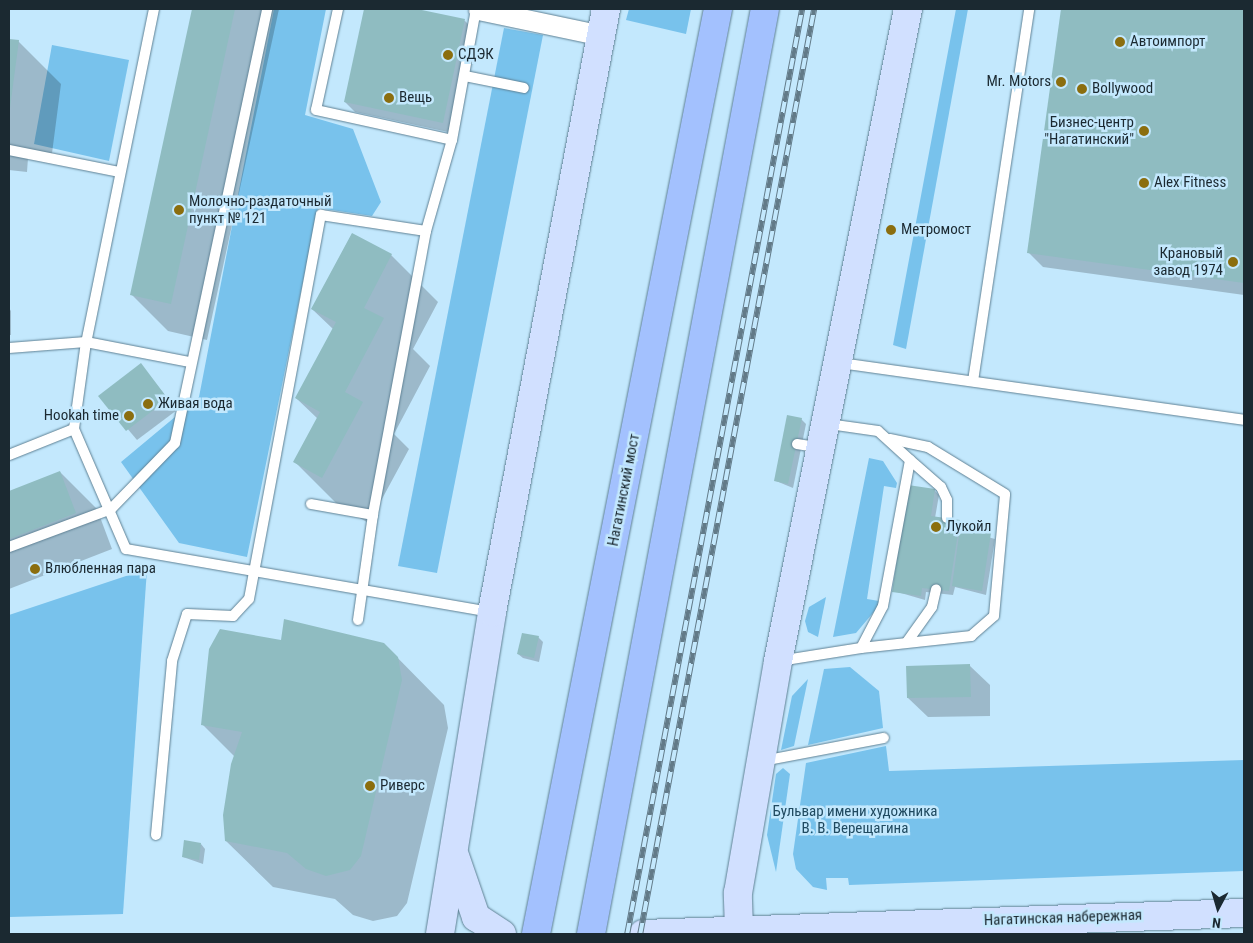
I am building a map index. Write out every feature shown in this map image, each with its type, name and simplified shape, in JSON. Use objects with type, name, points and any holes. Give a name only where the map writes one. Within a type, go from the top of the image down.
[{"type":"main road","points":[[440,934],[492,612],[606,9]]},
{"type":"main road","name":"Нагатинский мост","points":[[536,934],[718,9]]},
{"type":"main road","points":[[591,934],[765,9]]},
{"type":"main road","points":[[739,929],[738,893],[778,661],[826,436],[908,9]]},
{"type":"main road","points":[[454,850],[476,917],[502,934]]},
{"type":"main road","name":"Нагатинская набережная","points":[[643,934],[739,929],[1244,913]]},
{"type":"street","points":[[475,9],[602,36]]},
{"type":"lane","points":[[154,9],[119,172],[86,342],[74,429],[126,548],[255,568],[492,612]]},
{"type":"lane","points":[[9,547],[110,509],[175,443],[190,362],[267,9]]},
{"type":"lane","points":[[338,9],[316,110],[452,140]]},
{"type":"lane","points":[[358,620],[373,515],[426,231],[452,140],[465,76],[475,9]]},
{"type":"lane","points":[[973,382],[1029,9]]},
{"type":"lane","points":[[465,76],[524,88]]},
{"type":"lane","points":[[9,150],[119,172]]},
{"type":"lane","points":[[156,835],[172,661],[187,614],[233,616],[249,599],[320,215],[426,231]]},
{"type":"lane","points":[[9,348],[86,342],[190,362]]},
{"type":"lane","points":[[840,363],[1244,420]]},
{"type":"lane","points":[[9,455],[74,429]]},
{"type":"lane","points":[[797,444],[826,436],[878,431],[890,439],[910,460],[941,487],[947,500],[946,518]]},
{"type":"lane","points":[[778,661],[861,648],[972,636],[994,616],[1006,494],[928,447],[890,439]]},
{"type":"lane","points":[[861,648],[883,606],[910,460]]},
{"type":"lane","points":[[311,504],[373,515]]},
{"type":"lane","points":[[908,642],[932,607],[936,589]]},
{"type":"lane","points":[[760,762],[884,738]]},
{"type":"green space","points":[[274,9],[326,9],[305,115],[353,129],[381,202],[372,216],[318,208],[247,557],[179,543],[121,462],[199,397]]},
{"type":"green space","points":[[629,9],[691,9],[686,34],[626,20]]},
{"type":"green space","points":[[956,9],[968,9],[906,349],[893,345]]},
{"type":"green space","points":[[504,28],[543,35],[437,573],[398,566]]},
{"type":"green space","points":[[52,45],[129,60],[109,161],[34,144]]},
{"type":"green space","points":[[869,458],[883,461],[897,483],[896,488],[884,486],[867,599],[879,601],[878,607],[856,633],[833,637]]},
{"type":"green space","points":[[147,569],[123,914],[9,917],[9,615]]},
{"type":"green space","points":[[826,597],[818,637],[808,632],[805,621],[809,607]]},
{"type":"green space","points":[[850,667],[879,691],[883,728],[808,745],[824,669]]},
{"type":"green space","points":[[808,679],[794,746],[781,750],[792,696]]},
{"type":"green space","name":"Бульвар имени художника В. В. Верещагина","points":[[886,746],[889,771],[1244,760],[1244,871],[849,885],[848,878],[826,878],[827,890],[813,887],[796,869],[793,854],[806,763]]},
{"type":"green space","points":[[783,768],[790,774],[776,872],[767,835],[776,774]]},
{"type":"building","points":[[192,9],[235,9],[171,304],[130,295]]},
{"type":"building","points":[[364,9],[417,9],[465,19],[443,123],[344,102]]},
{"type":"building","name":"Бизнес-центр \"Нагатинский\"","points":[[1061,9],[1244,9],[1244,283],[1027,253]]},
{"type":"building","points":[[9,39],[19,40],[10,108],[9,108]]},
{"type":"building","points":[[352,233],[392,254],[364,308],[384,318],[345,392],[363,402],[322,478],[293,462],[320,412],[295,398],[336,322],[311,309]]},
{"type":"building","points":[[141,363],[168,399],[126,431],[98,396]]},
{"type":"building","points":[[787,415],[802,418],[788,484],[774,481]]},
{"type":"building","points":[[60,471],[76,513],[9,539],[9,491]]},
{"type":"building","points":[[908,485],[935,489],[931,516],[960,520],[949,591],[922,588],[921,596],[892,592]]},
{"type":"building","points":[[960,528],[991,533],[982,591],[952,586]]},
{"type":"building","points":[[284,619],[384,643],[398,657],[402,680],[361,856],[350,870],[326,876],[306,869],[287,853],[225,841],[223,815],[231,764],[242,732],[201,725],[209,649],[220,629],[281,640]]},
{"type":"building","points":[[522,633],[539,636],[534,658],[517,654]]},
{"type":"building","points":[[970,664],[971,697],[907,698],[906,666]]},
{"type":"building","points":[[184,840],[201,843],[199,860],[182,857]]},
{"type":"railway","points":[[627,934],[802,9]]},
{"type":"railway","points":[[640,934],[814,9]]},
{"type":"place","name":"Автоимпорт","points":[[1120,42]]},
{"type":"place","name":"СДЭК","points":[[448,55]]},
{"type":"place","name":"Mr. Motors","points":[[1061,82]]},
{"type":"place","name":"Bollywood","points":[[1082,89]]},
{"type":"place","name":"Вещь","points":[[389,98]]},
{"type":"place","name":"Бизнес-центр \"Нагатинский\"","points":[[1144,131]]},
{"type":"place","name":"Alex Fitness","points":[[1144,183]]},
{"type":"place","name":"Молочно-раздаточный пункт № 121","points":[[179,210]]},
{"type":"place","name":"Метромост","points":[[891,230]]},
{"type":"place","name":"Крановый завод 1974","points":[[1233,262]]},
{"type":"place","name":"Живая вода","points":[[148,404]]},
{"type":"place","name":"Hookah time","points":[[129,416]]},
{"type":"place","name":"Лукойл","points":[[936,527]]},
{"type":"place","name":"Влюбленная пара","points":[[35,569]]},
{"type":"place","name":"Риверс","points":[[370,786]]}]
